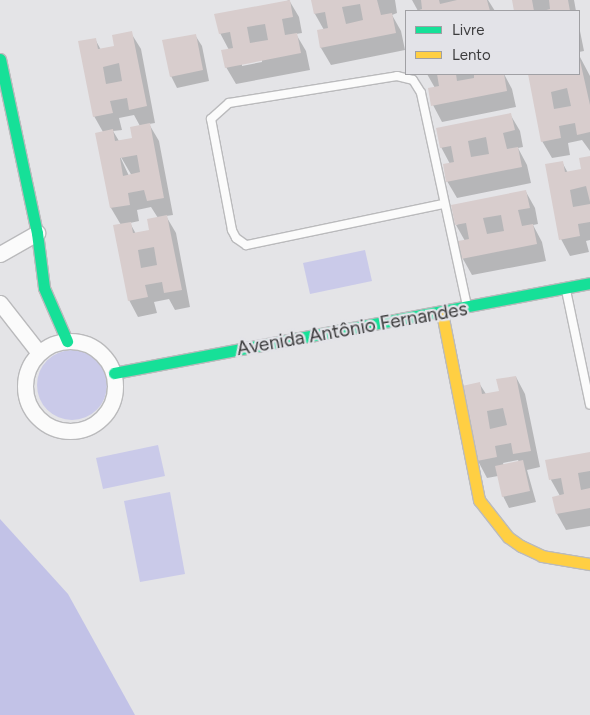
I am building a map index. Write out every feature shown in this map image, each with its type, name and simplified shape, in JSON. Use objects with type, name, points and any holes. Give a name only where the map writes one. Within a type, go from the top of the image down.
[{"type":"street","points":[[0,59],[37,232],[44,288],[67,341]]},
{"type":"street","points":[[0,254],[37,232]]},
{"type":"street","name":"Avenida Antônio Fernandes","points":[[114,373],[442,313],[590,283]]},
{"type":"street","points":[[0,303],[39,353]]},
{"type":"street","points":[[442,313],[479,500],[508,537],[521,546],[542,556],[590,564]]},
{"type":"street","points":[[67,341],[96,349],[107,359],[114,373],[113,402],[95,424],[81,430],[52,428],[31,409],[25,395],[25,380],[30,365],[39,353],[67,341]]},
{"type":"lane","points":[[443,204],[246,245],[236,238],[232,230],[211,119],[229,102],[380,78],[408,77],[421,93],[443,204],[467,308]]},
{"type":"lane","points":[[565,287],[590,405]]},
{"type":"shaded area","points":[[365,250],[372,281],[310,294],[303,263]]},
{"type":"shaded area","points":[[72,350],[85,353],[97,360],[104,372],[107,385],[104,398],[97,410],[85,417],[72,420],[59,417],[47,410],[40,398],[37,385],[40,372],[47,360],[59,353]]},
{"type":"shaded area","points":[[158,445],[165,476],[103,489],[96,458]]},
{"type":"shaded area","points":[[170,492],[185,574],[140,582],[124,501]]},
{"type":"shaded area","points":[[0,519],[68,594],[135,715],[0,715]]},
{"type":"building","points":[[290,0],[293,17],[282,19],[285,35],[297,33],[301,53],[225,68],[221,50],[233,48],[230,32],[219,34],[214,14]],"holes":[[[265,24],[268,40],[250,43],[247,27]]]},
{"type":"building","points":[[311,0],[377,0],[381,15],[392,13],[396,33],[320,48],[317,30],[328,28],[325,12],[314,14]],"holes":[[[360,4],[363,20],[346,24],[342,7]]]},
{"type":"building","points":[[421,0],[439,0],[440,4],[457,0],[487,0],[490,10],[419,10],[422,9]]},
{"type":"building","points":[[512,0],[532,0],[534,10],[514,10]]},
{"type":"building","points":[[549,0],[568,0],[570,10],[546,10],[550,9]]},
{"type":"building","points":[[132,31],[147,106],[129,110],[127,98],[110,101],[113,113],[93,117],[78,41],[96,38],[98,49],[114,46],[112,35]],"holes":[[[119,63],[122,81],[106,84],[103,67]]]},
{"type":"building","points":[[196,34],[203,70],[170,77],[162,40]]},
{"type":"building","points":[[580,60],[590,105],[590,132],[577,135],[575,123],[559,126],[561,138],[541,142],[528,75],[580,75]],"holes":[[[567,88],[571,106],[554,109],[551,92]]]},
{"type":"building","points":[[437,75],[456,75],[457,81],[474,78],[474,75],[504,75],[507,91],[431,106],[428,88],[439,86]]},
{"type":"building","points":[[511,113],[515,130],[503,133],[507,149],[518,147],[522,167],[446,182],[443,164],[454,162],[451,146],[440,148],[436,128]],"holes":[[[486,137],[489,154],[471,157],[468,141]]]},
{"type":"building","points":[[150,123],[164,198],[147,201],[144,190],[128,193],[130,205],[110,208],[95,133],[113,129],[115,141],[132,138],[130,127]],"holes":[[[137,155],[140,172],[123,176],[120,158]]]},
{"type":"building","points":[[590,156],[590,202],[586,186],[570,190],[573,207],[590,204],[590,222],[578,224],[580,236],[559,240],[545,164],[563,161],[565,172],[581,169],[579,158]]},
{"type":"building","points":[[526,190],[530,208],[518,210],[522,226],[533,224],[537,244],[461,259],[458,241],[469,239],[466,223],[455,225],[451,205]],"holes":[[[501,215],[504,231],[487,234],[483,218]]]},
{"type":"building","points":[[167,215],[182,290],[164,293],[162,282],[145,285],[148,297],[128,301],[113,225],[131,222],[133,233],[149,230],[147,219]],"holes":[[[154,247],[157,265],[141,268],[138,250]]]},
{"type":"building","points":[[516,376],[531,451],[513,454],[511,443],[495,446],[497,457],[477,461],[462,386],[480,382],[482,394],[499,391],[496,379]],"holes":[[[503,408],[507,425],[490,429],[487,411]]]},
{"type":"building","points":[[590,452],[590,471],[578,473],[581,490],[590,488],[590,508],[556,514],[552,497],[564,494],[561,478],[549,480],[545,460]]},
{"type":"building","points":[[523,460],[530,491],[502,497],[495,466]]},
{"type":"traffic: fast","points":[[0,59],[37,233],[44,288],[67,341]]},
{"type":"traffic: fast","points":[[114,373],[590,283]]},
{"type":"traffic: slow","points":[[442,313],[479,500],[508,537],[521,546],[542,556],[590,564]]}]
